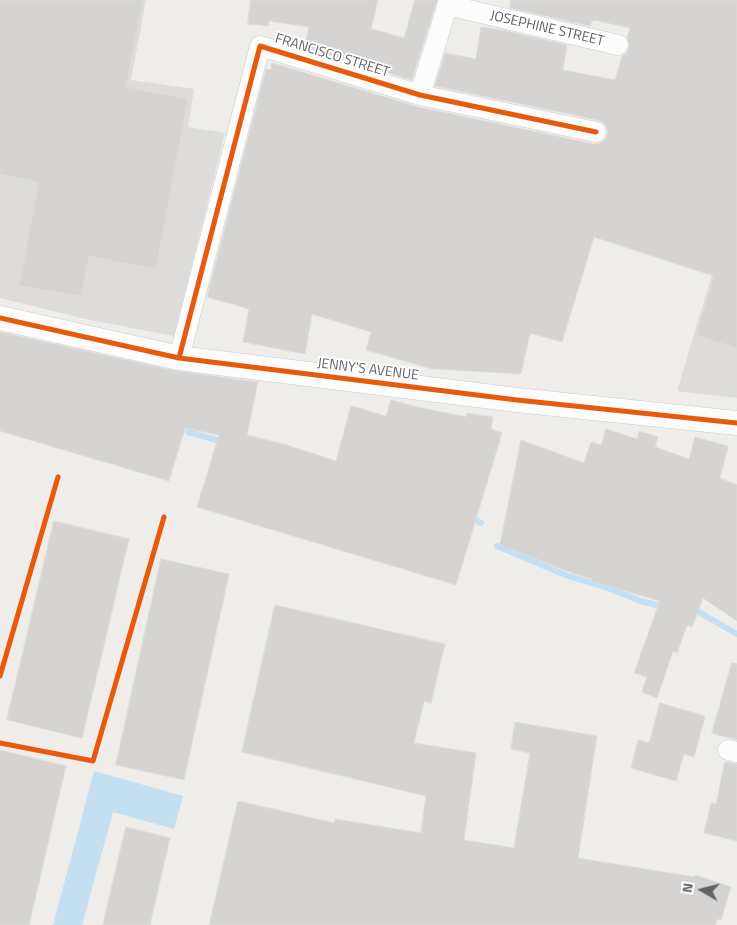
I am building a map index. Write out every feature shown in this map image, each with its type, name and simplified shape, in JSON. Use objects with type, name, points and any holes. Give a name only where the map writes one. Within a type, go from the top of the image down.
[{"type":"street","name":"JOSEPHINE STREET","points":[[448,3],[618,45]]},
{"type":"street","points":[[420,95],[448,3]]},
{"type":"street","name":"FRANCISCO STREET","points":[[180,358],[260,46],[420,95],[596,132]]},
{"type":"street","name":"JENNY'S AVENUE","points":[[0,318],[180,358],[517,400],[737,423]]},
{"type":"shaded area","points":[[0,0],[146,0],[131,80],[194,89],[188,127],[225,133],[174,336],[85,319],[0,298]]},
{"type":"shaded area","points":[[737,191],[737,398],[677,391]]},
{"type":"water","points":[[94,771],[183,796],[174,829],[113,812],[82,925],[53,925]]},
{"type":"building","points":[[0,0],[143,0],[126,87],[188,99],[156,269],[89,256],[81,296],[19,286],[39,182],[0,174]]},
{"type":"building","points":[[251,0],[378,0],[371,29],[404,38],[415,0],[437,0],[412,80],[304,47],[309,27],[269,21],[268,26],[248,24]]},
{"type":"building","points":[[511,0],[737,0],[737,348],[696,335],[714,276],[594,237],[562,342],[530,333],[521,374],[436,370],[366,350],[371,332],[312,314],[305,354],[243,342],[249,309],[207,297],[266,69],[271,70],[272,63],[418,107],[594,144],[605,140],[608,134],[607,128],[604,123],[598,120],[435,86],[445,53],[476,59],[481,27],[567,45],[563,70],[615,80],[622,56],[629,48],[627,38],[630,28],[594,20],[590,26],[510,8]]},
{"type":"building","points":[[0,332],[176,371],[258,382],[247,435],[287,445],[336,461],[351,406],[386,416],[391,400],[466,417],[467,413],[493,417],[491,429],[502,433],[456,585],[197,507],[219,435],[185,428],[169,481],[0,431]]},
{"type":"building","points":[[606,429],[637,439],[639,431],[658,437],[655,447],[689,459],[695,437],[728,446],[720,478],[737,485],[737,621],[703,598],[692,627],[687,625],[677,653],[673,651],[657,698],[642,692],[647,677],[634,673],[660,601],[591,581],[592,579],[500,545],[521,440],[584,463],[591,442],[601,445]]},
{"type":"building","points":[[54,521],[129,539],[82,738],[7,720]]},
{"type":"building","points":[[161,559],[229,574],[184,780],[116,765]]},
{"type":"building","points":[[275,605],[445,644],[431,703],[424,701],[414,743],[476,753],[464,840],[514,848],[530,753],[511,749],[515,722],[597,736],[578,858],[694,877],[695,875],[731,887],[721,920],[717,919],[715,925],[209,925],[238,801],[334,823],[335,819],[421,833],[426,796],[242,752]]},
{"type":"building","points":[[732,663],[737,664],[737,740],[712,733]]},
{"type":"building","points":[[660,703],[705,716],[694,757],[684,754],[676,781],[631,768],[638,740],[649,743]]},
{"type":"building","points":[[0,750],[66,766],[29,925],[0,925]]},
{"type":"building","points":[[725,762],[737,764],[737,841],[704,833],[711,803],[716,804]]},
{"type":"building","points":[[126,827],[170,838],[150,925],[103,925]]},
{"type":"waterway","points":[[189,421],[188,432],[224,442]]},
{"type":"waterway","points":[[470,517],[481,523]]},
{"type":"waterway","points":[[497,546],[568,576],[608,588],[640,601],[665,607]]},
{"type":"waterway","points":[[692,608],[737,634]]},
{"type":"cycle path","points":[[179,358],[260,46],[420,95],[596,132]]},
{"type":"cycle path","points":[[0,318],[179,358],[517,400],[737,423]]},
{"type":"cycle path","points":[[0,676],[58,477]]},
{"type":"cycle path","points":[[0,743],[93,761],[164,517]]}]
